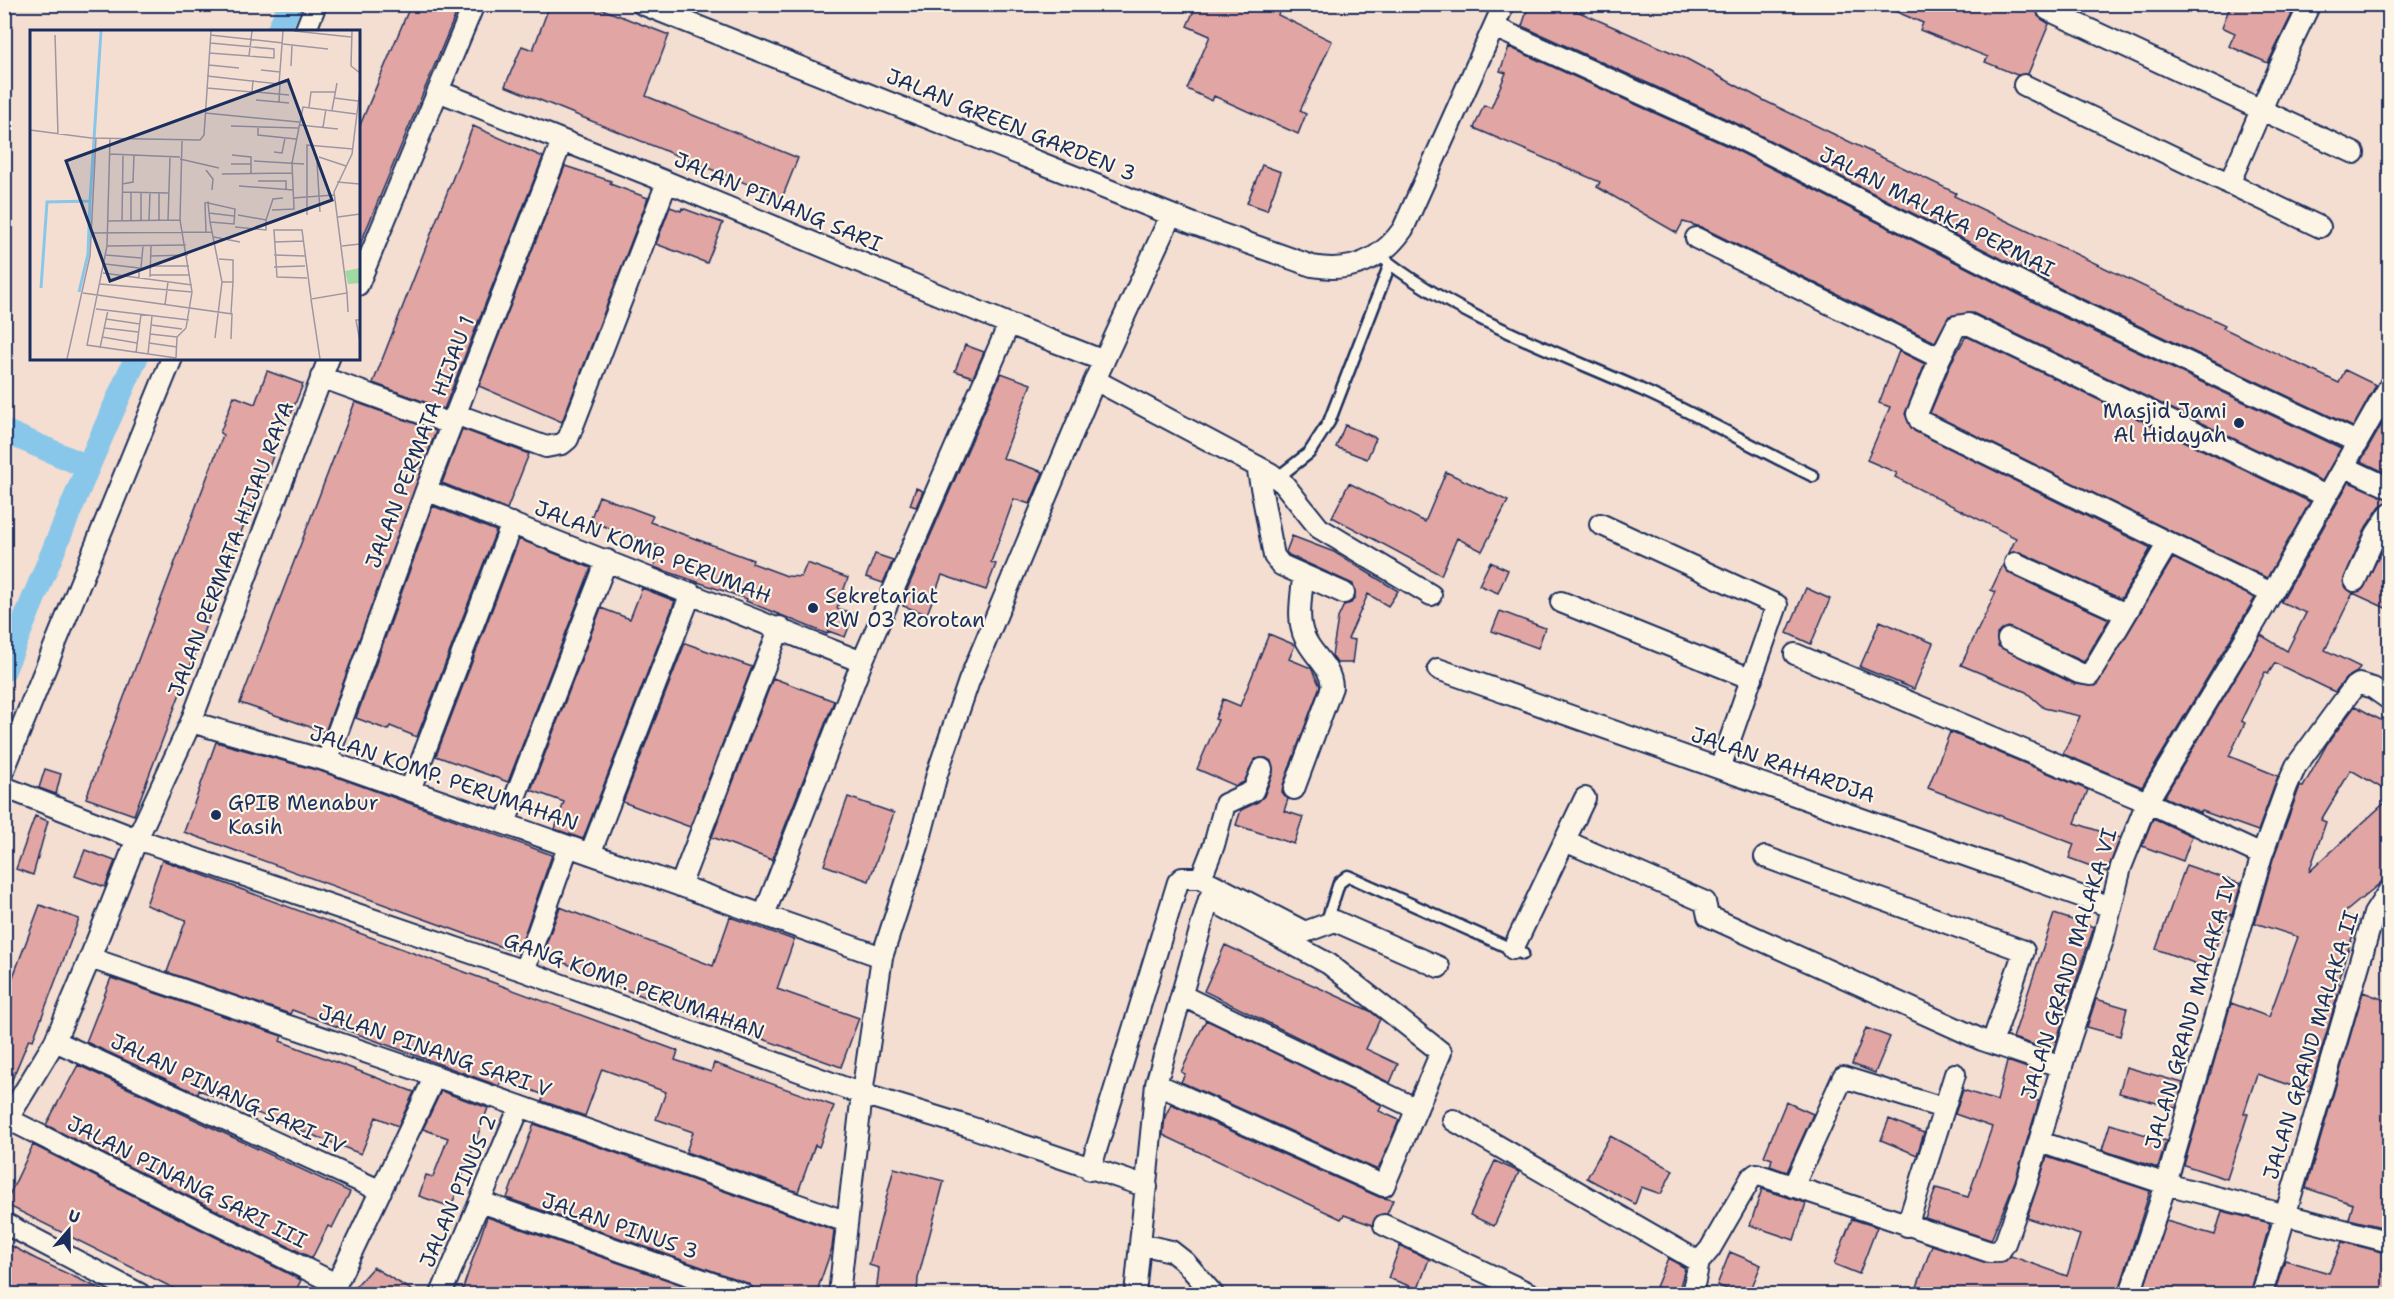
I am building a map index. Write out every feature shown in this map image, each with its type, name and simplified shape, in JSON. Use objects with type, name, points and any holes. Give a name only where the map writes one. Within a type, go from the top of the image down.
[{"type":"street","points":[[306,30],[316,4]]},
{"type":"street","points":[[360,280],[474,4]]},
{"type":"street","name":"JALAN GREEN GARDEN 3","points":[[642,4],[1171,215],[1312,266],[1338,268],[1378,260]]},
{"type":"street","points":[[1378,260],[1403,229],[1503,4]]},
{"type":"street","points":[[2229,184],[2310,4]]},
{"type":"street","points":[[2048,10],[2354,153]]},
{"type":"street","name":"JALAN MALAKA PERMAI","points":[[1494,27],[1737,137],[2060,302],[2357,442]]},
{"type":"street","points":[[2024,85],[2320,228]]},
{"type":"street","name":"JALAN PINANG SARI","points":[[438,91],[668,182],[1009,324],[1102,359]]},
{"type":"street","name":"JALAN PERMATA HIJAU 1","points":[[327,761],[426,489],[562,141]]},
{"type":"street","points":[[325,368],[453,419],[546,447],[562,444],[568,439],[668,182]]},
{"type":"street","points":[[839,1294],[862,1094],[882,957],[918,846],[937,774],[969,681],[1102,359],[1171,215]]},
{"type":"street","points":[[1696,238],[1940,358]]},
{"type":"street","points":[[764,915],[862,662],[1009,324]]},
{"type":"street","points":[[2271,593],[1920,421],[1917,414],[1956,326],[1968,324],[2326,496]]},
{"type":"street","points":[[4,770],[171,360]]},
{"type":"street","name":"JALAN PERMATA HIJAU RAYA","points":[[90,958],[138,839],[191,722],[325,368]]},
{"type":"street","points":[[1095,380],[1277,478],[1319,528],[1431,595]]},
{"type":"street","name":"JALAN GRAND MALAKA VI","points":[[1907,1226],[1990,1252],[1997,1253],[2005,1243],[2040,1142],[2121,867],[2147,802],[2345,467],[2390,385]]},
{"type":"street","points":[[1257,466],[1274,556],[1281,565],[1344,593]]},
{"type":"street","points":[[2345,467],[2390,488]]},
{"type":"street","name":"JALAN KOMP. PERUMAH","points":[[426,489],[780,627],[862,662]]},
{"type":"street","points":[[2355,581],[2376,534],[2390,513]]},
{"type":"street","points":[[410,790],[512,523]]},
{"type":"street","points":[[1600,524],[1777,606],[1720,768]]},
{"type":"street","points":[[2008,639],[2086,676],[2090,675],[2168,543]]},
{"type":"street","points":[[505,823],[607,560]]},
{"type":"street","points":[[2015,563],[2126,614]]},
{"type":"street","points":[[1294,789],[1332,687],[1330,673],[1311,649],[1302,631],[1303,576]]},
{"type":"street","points":[[590,854],[691,593]]},
{"type":"street","points":[[1561,602],[1752,679]]},
{"type":"street","points":[[680,886],[780,627]]},
{"type":"street","points":[[1795,654],[2147,802],[2262,855]]},
{"type":"street","name":"JALAN RAHARDJA","points":[[1438,669],[2111,907]]},
{"type":"street","name":"JALAN GRAND MALAKA IV","points":[[2130,1294],[2166,1184],[2262,855],[2296,766],[2353,688],[2359,684],[2366,685],[2390,700]]},
{"type":"street","name":"JALAN KOMP. PERUMAHAN","points":[[191,722],[327,761],[882,957]]},
{"type":"street","points":[[1201,878],[1214,845],[1225,804],[1231,799],[1253,791],[1262,769]]},
{"type":"street","name":"GANG KOMP. PERUMAHAN","points":[[4,787],[138,839],[524,971],[862,1094],[967,1126],[1090,1170],[1147,1187]]},
{"type":"street","points":[[1518,952],[1585,798]]},
{"type":"street","points":[[1565,841],[1704,902],[1708,916],[1992,1043],[2062,1067]]},
{"type":"street","points":[[524,971],[568,847]]},
{"type":"street","points":[[1765,857],[2024,951],[1992,1043]]},
{"type":"street","points":[[1090,1170],[1178,882],[1185,877],[1201,878],[1305,932],[1339,922],[1439,967]]},
{"type":"street","name":"JALAN GRAND MALAKA II","points":[[2262,1294],[2374,914],[2390,889]]},
{"type":"street","points":[[1135,1294],[1156,1084],[1210,898],[1329,964],[1441,1050],[1384,1186],[1156,1084]]},
{"type":"street","points":[[55,1041],[90,958]]},
{"type":"street","name":"JALAN PINANG SARI V","points":[[90,958],[435,1076],[848,1222]]},
{"type":"street","points":[[1183,996],[1417,1109]]},
{"type":"street","name":"JALAN PINANG SARI III","points":[[55,1041],[6,1122],[326,1279],[333,1291]]},
{"type":"street","name":"JALAN PINANG SARI IV","points":[[55,1041],[381,1191]]},
{"type":"street","points":[[1692,1294],[1699,1262],[1710,1249],[1754,1175],[1907,1226],[1955,1074]]},
{"type":"street","points":[[333,1291],[435,1076]]},
{"type":"street","points":[[1793,1187],[1843,1077],[1943,1108]]},
{"type":"street","name":"JALAN PINUS 2","points":[[441,1294],[520,1106]]},
{"type":"street","points":[[1453,1120],[1699,1262]]},
{"type":"street","points":[[2040,1142],[2166,1184],[2284,1217],[2390,1242]]},
{"type":"street","name":"JALAN PINUS 3","points":[[481,1202],[743,1294]]},
{"type":"street","points":[[4,1223],[140,1294]]},
{"type":"street","points":[[1384,1225],[1519,1292]]},
{"type":"street","points":[[1140,1244],[1171,1251],[1185,1262],[1213,1294]]},
{"type":"lane","points":[[1277,478],[1309,453],[1329,422],[1378,260],[1422,288],[1485,321],[1716,425],[1813,476]]},
{"type":"lane","points":[[1326,924],[1339,883],[1348,876],[1518,952]]},
{"type":"building","points":[[411,4],[460,4],[360,245],[360,125]]},
{"type":"building","points":[[550,4],[589,4],[669,35],[646,96],[798,158],[782,198],[505,86],[522,46],[533,50]]},
{"type":"building","points":[[1197,4],[1267,4],[1280,10],[1278,15],[1332,41],[1300,111],[1306,114],[1298,134],[1214,96],[1212,101],[1187,89],[1210,36],[1187,26]]},
{"type":"building","points":[[1529,4],[1561,4],[1687,59],[1765,101],[1956,193],[1954,196],[2225,325],[2223,328],[2307,368],[2339,383],[2345,370],[2376,385],[2353,427],[2065,291],[1742,126],[1522,26]]},
{"type":"building","points":[[1878,4],[2037,4],[2038,16],[2049,24],[2028,74],[2017,75],[1985,62],[1988,57],[1920,30],[1923,23]]},
{"type":"building","points":[[2231,4],[2270,4],[2292,14],[2268,63],[2229,46],[2235,33],[2222,27]]},
{"type":"building","points":[[1509,47],[1732,148],[2055,313],[2341,448],[2322,481],[1973,313],[1949,316],[1935,342],[1701,227],[1683,222],[1677,233],[1597,187],[1600,182],[1474,128],[1484,105],[1491,108],[1506,73],[1500,71]]},
{"type":"building","points":[[473,126],[543,157],[444,409],[373,383]]},
{"type":"building","points":[[1262,165],[1281,172],[1267,210],[1247,203]]},
{"type":"building","points":[[565,166],[611,181],[610,184],[648,198],[562,422],[479,386]]},
{"type":"building","points":[[670,207],[681,211],[682,208],[723,223],[707,263],[656,244]]},
{"type":"building","points":[[1966,336],[2310,502],[2267,578],[1930,413],[1951,363]]},
{"type":"building","points":[[965,345],[984,352],[973,377],[955,371]]},
{"type":"building","points":[[1899,351],[1925,364],[1905,414],[1914,431],[2151,548],[2121,599],[2020,552],[2009,553],[2016,538],[1895,477],[1897,473],[1867,460],[1890,407],[1879,403]]},
{"type":"building","points":[[267,371],[303,384],[291,414],[286,412],[270,455],[273,456],[265,478],[262,477],[134,815],[86,798],[223,435],[220,433],[234,396],[255,404]]},
{"type":"building","points":[[1001,373],[1031,384],[1003,458],[1043,472],[1030,504],[1014,499],[991,562],[996,564],[986,590],[942,575],[927,614],[903,606],[908,592],[906,592]]},
{"type":"building","points":[[355,402],[436,431],[325,732],[240,703]]},
{"type":"building","points":[[2390,410],[2390,475],[2361,461]]},
{"type":"building","points":[[1345,425],[1376,438],[1367,459],[1336,447]]},
{"type":"building","points":[[462,429],[529,454],[507,509],[442,483]]},
{"type":"building","points":[[1446,472],[1508,501],[1482,551],[1457,538],[1441,575],[1332,517],[1349,483],[1425,522]]},
{"type":"building","points":[[2349,482],[2390,500],[2380,506],[2366,527],[2343,582],[2351,592],[2362,590],[2390,535],[2390,610],[2353,593],[2325,650],[2360,667],[2357,672],[2346,678],[2335,692],[2275,663],[2268,674],[2265,672],[2241,721],[2245,723],[2229,756],[2278,776],[2258,831],[2202,811],[2201,813],[2164,797],[2261,635],[2287,651],[2306,613],[2281,602]]},
{"type":"building","points":[[916,488],[923,491],[916,507],[910,505]]},
{"type":"building","points":[[599,496],[653,516],[650,522],[753,560],[752,563],[787,576],[801,577],[807,563],[848,578],[837,608],[854,614],[845,637],[828,631],[827,634],[746,601],[747,599],[654,567],[661,547],[590,521]]},
{"type":"building","points":[[433,506],[496,531],[417,737],[390,726],[388,730],[356,718]]},
{"type":"building","points":[[1292,536],[1334,552],[1398,591],[1388,606],[1368,594],[1348,639],[1355,640],[1352,663],[1337,663],[1332,656],[1338,618],[1344,605],[1351,603],[1355,597],[1353,584],[1289,555],[1286,552]]},
{"type":"building","points":[[519,539],[591,568],[508,782],[436,756]]},
{"type":"building","points":[[875,554],[893,560],[883,583],[866,577]]},
{"type":"building","points":[[2173,558],[2255,598],[2142,787],[2063,754],[2080,716],[2044,708],[2026,692],[1961,665],[1996,592],[1991,590],[2003,565],[2010,574],[2109,619],[2084,662],[2008,627],[1997,634],[1998,646],[2074,684],[2096,686]]},
{"type":"building","points":[[1490,562],[1508,570],[1498,593],[1479,585]]},
{"type":"building","points":[[642,588],[675,601],[583,839],[555,829],[564,802],[531,790],[601,608],[630,619]]},
{"type":"building","points":[[1806,588],[1830,599],[1811,644],[1787,633]]},
{"type":"building","points":[[1500,611],[1545,628],[1538,648],[1492,631]]},
{"type":"building","points":[[1880,621],[1933,643],[1914,689],[1860,667]]},
{"type":"building","points":[[1269,634],[1295,645],[1289,659],[1311,668],[1320,686],[1283,785],[1282,792],[1288,799],[1284,811],[1303,817],[1294,844],[1236,825],[1241,810],[1258,802],[1264,796],[1273,773],[1271,761],[1266,758],[1255,759],[1244,782],[1236,786],[1197,769],[1218,720],[1215,719],[1223,699],[1240,706]]},
{"type":"building","points":[[685,643],[752,667],[690,827],[623,802]]},
{"type":"building","points":[[773,678],[834,701],[772,860],[712,837]]},
{"type":"building","points":[[2355,706],[2390,725],[2390,793],[2351,770],[2321,820],[2326,822],[2309,872],[2390,798],[2390,875],[2343,914],[2358,920],[2337,983],[2341,984],[2309,1092],[2257,1074],[2244,1113],[2248,1114],[2227,1179],[2184,1165],[2231,1003],[2269,1017],[2298,937],[2255,923],[2273,859],[2300,786],[2303,787],[2327,744]]},
{"type":"building","points":[[1950,732],[2088,790],[2075,823],[2120,838],[2107,872],[2069,858],[2074,844],[1928,788]]},
{"type":"building","points":[[216,742],[323,772],[552,855],[518,953],[184,832]]},
{"type":"building","points":[[45,769],[61,774],[56,794],[39,788]]},
{"type":"building","points":[[848,797],[894,813],[869,881],[824,865]]},
{"type":"building","points":[[35,816],[48,821],[33,875],[16,869]]},
{"type":"building","points":[[2153,818],[2192,836],[2183,861],[2142,846]]},
{"type":"building","points":[[85,850],[115,861],[105,887],[75,876]]},
{"type":"building","points":[[162,860],[678,1051],[675,1060],[711,1072],[714,1063],[834,1106],[819,1147],[815,1145],[798,1192],[686,1152],[693,1132],[656,1119],[666,1092],[602,1069],[585,1116],[542,1101],[544,1095],[502,1079],[499,1086],[292,1010],[290,1014],[167,972],[186,920],[146,905]]},
{"type":"building","points":[[2186,865],[2241,884],[2232,915],[2228,914],[2208,968],[2156,949]]},
{"type":"building","points":[[40,905],[79,919],[33,1040],[29,1039],[4,1099],[4,1001]]},
{"type":"building","points":[[560,907],[713,966],[730,917],[794,940],[777,989],[859,1018],[841,1067],[615,986],[617,982],[542,955]]},
{"type":"building","points":[[2054,914],[2094,927],[2053,1051],[2013,1038]]},
{"type":"building","points":[[1225,945],[1370,1011],[1380,1019],[1366,1049],[1398,1064],[1390,1083],[1204,991]]},
{"type":"building","points":[[111,978],[282,1036],[280,1041],[414,1092],[398,1126],[376,1117],[361,1154],[199,1090],[198,1094],[86,1042]]},
{"type":"building","points":[[2363,992],[2390,1002],[2390,1229],[2349,1219],[2353,1204],[2306,1188]]},
{"type":"building","points":[[2096,999],[2127,1008],[2120,1036],[2087,1027]]},
{"type":"building","points":[[1206,1020],[1382,1105],[1379,1111],[1399,1120],[1378,1170],[1181,1082],[1185,1074],[1181,1072]]},
{"type":"building","points":[[1866,1028],[1890,1037],[1875,1073],[1852,1064]]},
{"type":"building","points":[[2007,1061],[2036,1071],[2028,1098],[2039,1101],[2015,1181],[1991,1240],[1925,1218],[1936,1188],[1968,1197],[1992,1127],[1955,1114],[1963,1090],[1997,1101]]},
{"type":"building","points":[[78,1065],[350,1192],[332,1228],[328,1226],[312,1258],[46,1125]]},
{"type":"building","points":[[2126,1067],[2183,1083],[2176,1108],[2119,1093]]},
{"type":"building","points":[[441,1091],[488,1108],[451,1207],[419,1196],[426,1175],[433,1177],[448,1138],[423,1129]]},
{"type":"building","points":[[1786,1102],[1813,1114],[1787,1172],[1770,1166],[1772,1159],[1764,1156]]},
{"type":"building","points":[[1171,1104],[1379,1197],[1393,1200],[1387,1214],[1377,1216],[1372,1225],[1344,1215],[1341,1219],[1163,1135],[1165,1117]]},
{"type":"building","points":[[1889,1119],[1924,1133],[1917,1155],[1881,1140]]},
{"type":"building","points":[[534,1124],[834,1230],[832,1248],[816,1294],[755,1294],[747,1283],[507,1198]]},
{"type":"building","points":[[2110,1124],[2166,1141],[2158,1168],[2102,1150]]},
{"type":"building","points":[[1610,1136],[1673,1170],[1661,1194],[1641,1187],[1635,1204],[1587,1178]]},
{"type":"building","points":[[33,1145],[301,1280],[294,1294],[185,1294],[5,1204]]},
{"type":"building","points":[[2047,1157],[2150,1191],[2118,1294],[1938,1294],[1917,1287],[1932,1245],[1987,1263],[2002,1263],[2011,1256],[2067,1276],[2080,1235],[2027,1218]]},
{"type":"building","points":[[1495,1161],[1519,1172],[1494,1226],[1470,1215]]},
{"type":"building","points":[[894,1168],[944,1181],[918,1278],[917,1294],[876,1294],[879,1268],[869,1265]]},
{"type":"building","points":[[1762,1189],[1806,1203],[1794,1240],[1750,1225]]},
{"type":"building","points":[[2222,1211],[2270,1223],[2250,1294],[2142,1294],[2166,1221],[2215,1235]]},
{"type":"building","points":[[487,1217],[708,1294],[461,1294]]},
{"type":"building","points":[[1852,1219],[1877,1227],[1859,1274],[1834,1264]]},
{"type":"building","points":[[4,1242],[36,1259],[111,1294],[4,1294]]},
{"type":"building","points":[[2342,1242],[2390,1254],[2390,1294],[2274,1294],[2285,1260],[2329,1273]]},
{"type":"building","points":[[1400,1246],[1429,1259],[1418,1289],[1388,1278]]},
{"type":"building","points":[[1730,1252],[1761,1265],[1749,1294],[1740,1294],[1717,1285]]},
{"type":"building","points":[[1668,1258],[1685,1268],[1678,1294],[1656,1287]]},
{"type":"building","points":[[373,1267],[418,1294],[349,1294]]},
{"type":"waterway","points":[[279,30],[290,4]]},
{"type":"waterway","points":[[4,431],[88,467],[135,360]]},
{"type":"waterway","points":[[4,670],[88,467]]},
{"type":"place","name":"Masjid Jami Al Hidayah","points":[[2239,423]]},
{"type":"place","name":"Sekretariat RW 03 Rorotan","points":[[813,608]]},
{"type":"place","name":"GPIB Menabur Kasih","points":[[216,815]]}]
